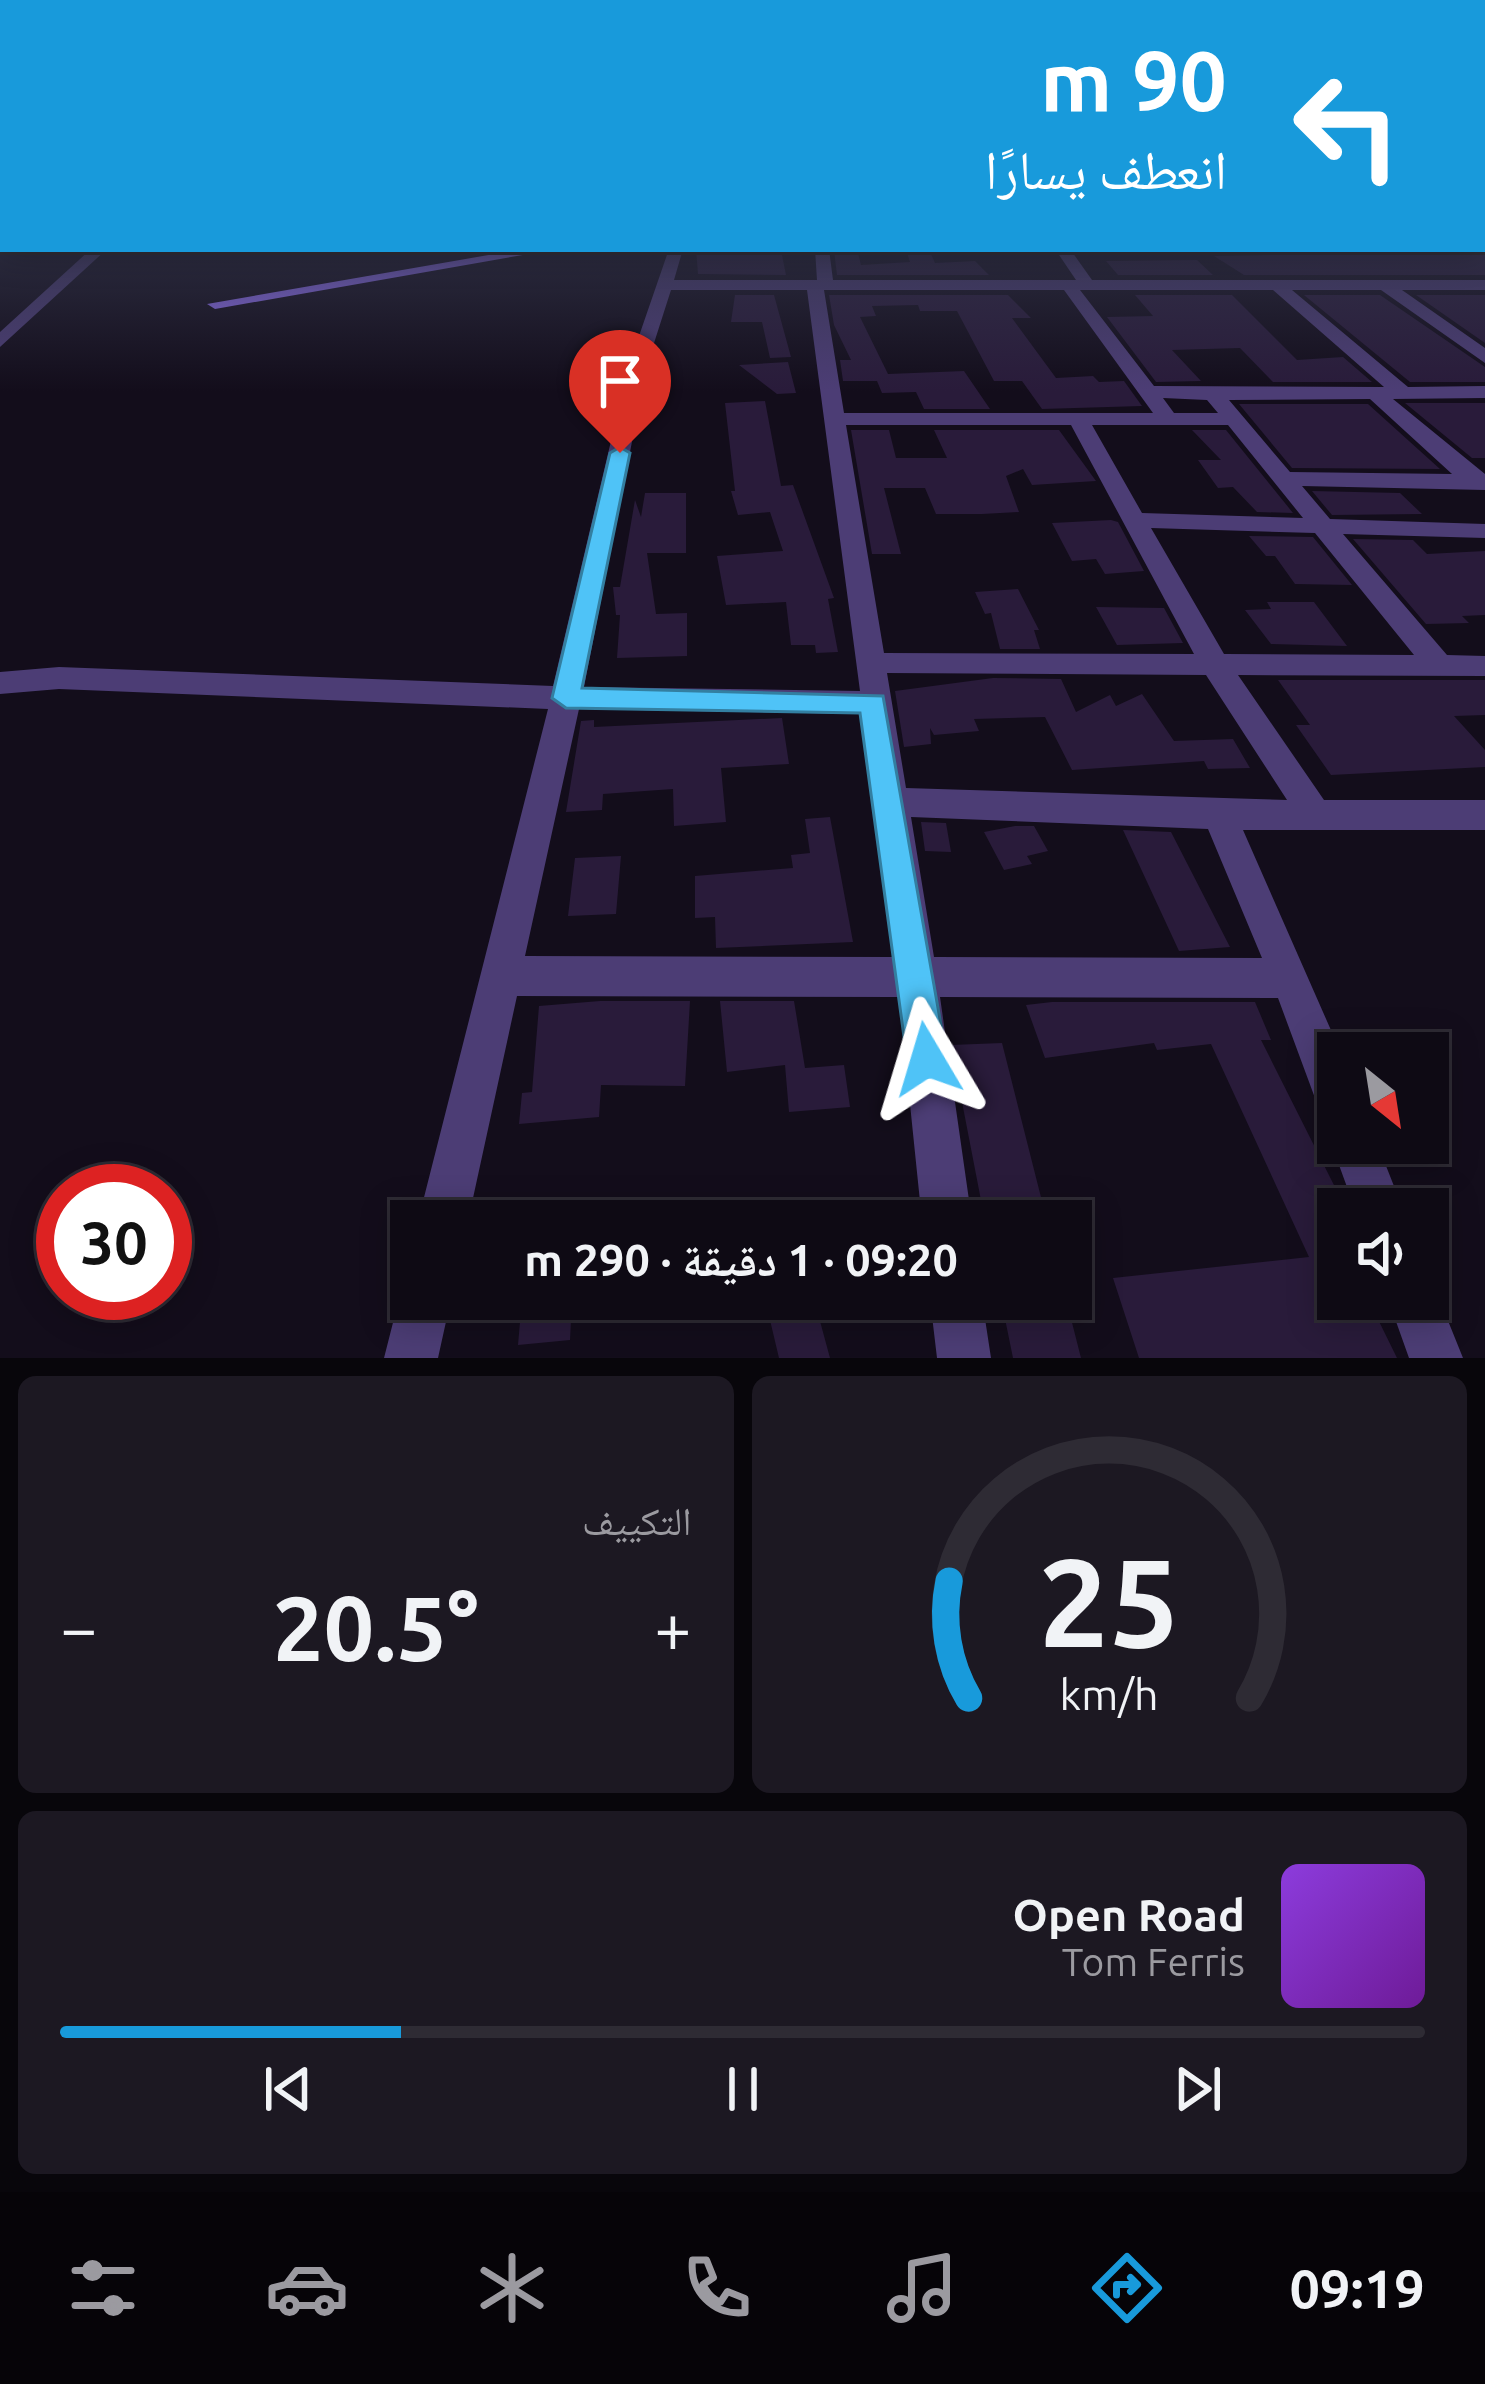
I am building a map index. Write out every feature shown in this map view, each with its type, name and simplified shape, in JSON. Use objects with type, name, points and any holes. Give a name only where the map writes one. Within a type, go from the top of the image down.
[{"type":"street","points":[[0,342],[83,264]]},
{"type":"street","points":[[436,264],[215,304],[456,264]]},
{"type":"street","points":[[448,1200],[566,698],[638,364],[670,264]]},
{"type":"street","points":[[821,264],[833,419],[917,978],[944,1200]]},
{"type":"street","points":[[1069,264],[1145,392],[1167,418]]},
{"type":"street","points":[[662,285],[1485,285]]},
{"type":"street","points":[[1278,286],[1402,392]]},
{"type":"street","points":[[1386,286],[1485,357]]},
{"type":"street","points":[[1145,392],[1485,392]]},
{"type":"street","points":[[1375,393],[1481,484]]},
{"type":"street","points":[[1213,394],[1439,666]]},
{"type":"street","points":[[833,419],[1234,419]]},
{"type":"street","points":[[1078,419],[1139,520],[1216,665],[1315,815]]},
{"type":"street","points":[[1286,479],[1481,484]]},
{"type":"street","points":[[1139,520],[1485,531]]},
{"type":"street","points":[[867,663],[1485,666]]},
{"type":"street","points":[[0,683],[59,678],[566,698],[873,703]]},
{"type":"street","points":[[890,802],[1220,815],[1485,815]]},
{"type":"street","points":[[1220,815],[1317,1046]]},
{"type":"street","points":[[500,976],[1291,977]]},
{"type":"street","points":[[411,1358],[420,1320]]},
{"type":"street","points":[[959,1320],[964,1358]]},
{"type":"street","points":[[1422,1320],[1436,1358]]},
{"type":"building","points":[[697,264],[784,264],[786,275],[698,274]]},
{"type":"building","points":[[836,264],[978,264],[989,275],[837,275]]},
{"type":"building","points":[[1109,264],[1202,264],[1213,275],[1118,275]]},
{"type":"building","points":[[1227,264],[1485,264],[1485,275],[1244,275]]},
{"type":"building","points":[[735,295],[774,295],[791,357],[770,358],[762,322],[731,322]]},
{"type":"building","points":[[829,295],[1008,295],[1031,318],[1012,318],[1056,378],[1093,376],[1099,382],[1124,381],[1142,406],[1042,409],[1022,381],[994,381],[957,311],[920,311],[918,305],[872,306],[876,316],[860,317],[888,374],[964,371],[990,409],[924,409],[916,392],[882,393],[877,381],[843,381],[840,360],[851,360],[834,325]]},
{"type":"building","points":[[1135,295],[1232,295],[1297,360],[1343,357],[1372,382],[1273,382],[1240,348],[1172,350],[1201,381],[1156,382],[1107,317],[1153,316]]},
{"type":"building","points":[[1304,295],[1380,295],[1485,367],[1485,382],[1410,382]]},
{"type":"building","points":[[1416,295],[1485,295],[1485,343]]},
{"type":"building","points":[[788,362],[796,393],[777,394],[739,365]]},
{"type":"building","points":[[765,401],[781,486],[793,485],[834,598],[828,599],[838,652],[816,653],[815,645],[791,645],[786,602],[726,605],[717,556],[783,551],[770,512],[738,515],[731,491],[735,491],[725,403]]},
{"type":"building","points":[[1405,403],[1485,403],[1485,458],[1472,458]]},
{"type":"building","points":[[1239,404],[1368,404],[1440,469],[1292,468]]},
{"type":"building","points":[[851,430],[889,430],[896,458],[947,458],[934,430],[1059,430],[1096,481],[1032,485],[1023,469],[1006,476],[1019,512],[982,514],[936,514],[925,488],[884,488],[901,554],[872,554]]},
{"type":"building","points":[[1192,430],[1226,430],[1293,513],[1257,512],[1233,487],[1218,488],[1198,460],[1221,460]]},
{"type":"building","points":[[1312,491],[1400,493],[1422,514],[1332,515]]},
{"type":"building","points":[[645,493],[686,493],[686,553],[647,553],[656,614],[687,613],[687,656],[617,658],[620,615],[616,615],[613,587],[620,587],[635,500],[641,517]]},
{"type":"building","points":[[1118,522],[1144,571],[1105,574],[1096,559],[1072,561],[1052,523]]},
{"type":"building","points":[[1249,536],[1313,537],[1352,585],[1295,584],[1275,556],[1266,556]]},
{"type":"building","points":[[1353,539],[1413,540],[1427,554],[1485,551],[1485,615],[1462,616],[1469,623],[1426,624]]},
{"type":"building","points":[[1018,589],[1039,630],[1034,630],[1040,649],[1000,649],[991,613],[985,614],[975,592]]},
{"type":"building","points":[[1267,602],[1314,602],[1347,646],[1271,644],[1245,610],[1271,609]]},
{"type":"building","points":[[1096,607],[1164,608],[1183,643],[1117,645]]},
{"type":"building","points":[[993,678],[1061,679],[1076,712],[1110,695],[1116,706],[1142,694],[1174,741],[1233,739],[1250,768],[1208,769],[1204,761],[1072,770],[1045,717],[974,719],[979,731],[934,735],[930,728],[931,744],[904,747],[895,691]]},
{"type":"building","points":[[1278,680],[1485,680],[1485,715],[1454,716],[1485,750],[1485,767],[1331,775],[1296,725],[1310,725]]},
{"type":"building","points":[[782,718],[789,764],[721,768],[726,822],[674,826],[673,789],[603,794],[602,810],[566,812],[581,721],[594,720],[594,727]]},
{"type":"building","points":[[830,817],[853,942],[716,948],[715,917],[695,918],[695,876],[793,868],[791,855],[810,853],[805,819]]},
{"type":"building","points":[[921,822],[946,823],[951,852],[925,851]]},
{"type":"building","points":[[1034,826],[1048,851],[1027,856],[1032,864],[1004,870],[984,832]]},
{"type":"building","points":[[1123,830],[1171,832],[1230,947],[1179,951]]},
{"type":"building","points":[[621,856],[616,914],[568,916],[575,858]]},
{"type":"building","points":[[690,1001],[685,1086],[601,1085],[599,1117],[519,1124],[522,1093],[532,1092],[539,1006]]},
{"type":"building","points":[[720,1001],[794,1001],[805,1068],[844,1065],[850,1107],[789,1112],[785,1065],[727,1072]]},
{"type":"building","points":[[1255,1002],[1271,1040],[1261,1040],[1317,1151],[1317,1164],[1323,1164],[1335,1188],[1317,1188],[1317,1320],[1378,1320],[1397,1358],[1139,1358],[1113,1278],[1309,1257],[1211,1044],[1157,1050],[1154,1043],[1045,1058],[1026,1005]]},
{"type":"building","points":[[1002,1043],[1042,1200],[981,1200],[951,1045]]},
{"type":"building","points":[[520,1320],[571,1320],[570,1340],[518,1345]]},
{"type":"building","points":[[770,1320],[820,1320],[830,1358],[779,1358]]},
{"type":"building","points":[[1005,1320],[1071,1320],[1081,1358],[1013,1358]]},
{"type":"route","points":[[620,453],[566,698],[873,703],[927,1059]]}]
